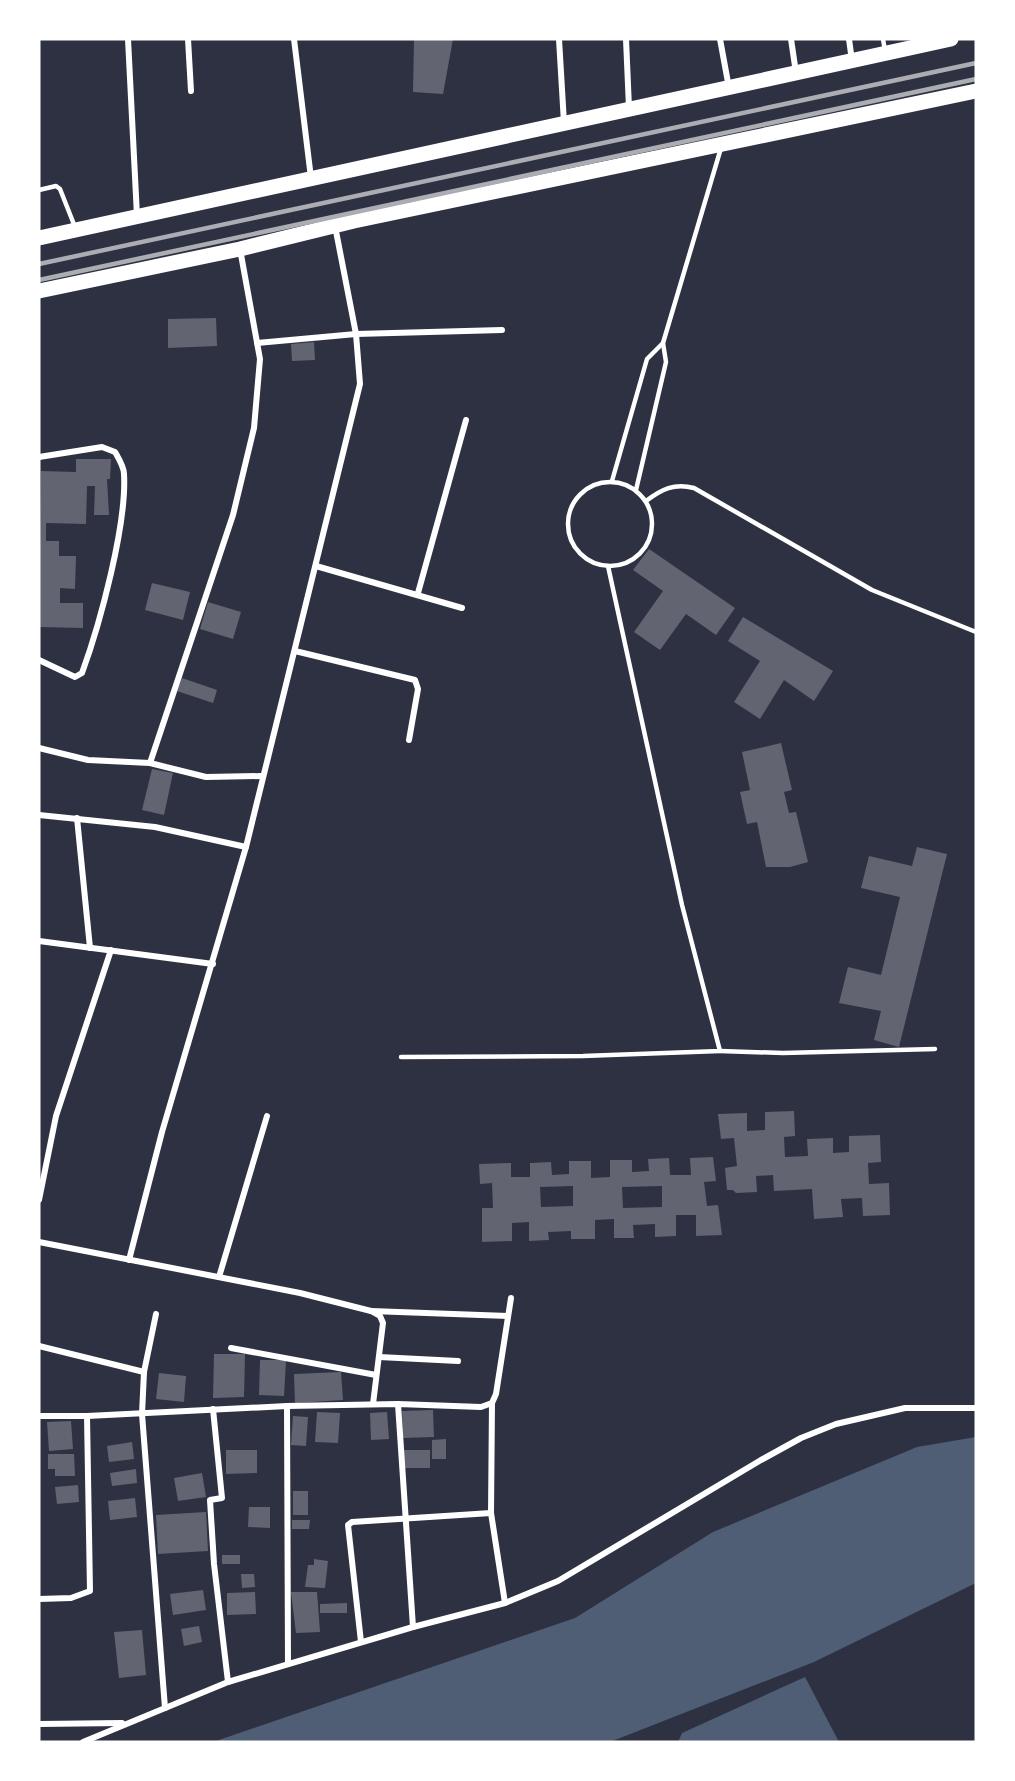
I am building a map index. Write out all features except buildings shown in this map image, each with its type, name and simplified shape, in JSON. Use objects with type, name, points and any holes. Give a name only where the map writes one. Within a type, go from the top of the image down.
[{"type":"highway","points":[[39,238],[796,74],[852,61],[884,46],[951,39]]},
{"type":"highway","points":[[39,291],[240,249],[334,225],[722,146],[976,91]]},
{"type":"street","points":[[128,39],[137,216]]},
{"type":"street","points":[[188,39],[191,92]]},
{"type":"street","points":[[294,39],[311,178]]},
{"type":"street","points":[[559,39],[564,124]]},
{"type":"street","points":[[626,39],[630,111]]},
{"type":"street","points":[[720,39],[729,89]]},
{"type":"street","points":[[791,39],[796,74]]},
{"type":"street","points":[[849,39],[852,61]]},
{"type":"street","points":[[129,1260],[162,1132],[246,847],[360,384],[356,334],[334,225]]},
{"type":"street","points":[[150,763],[233,514],[254,428],[260,359],[240,249]]},
{"type":"street","points":[[257,344],[356,334],[502,330]]},
{"type":"street","points":[[418,593],[466,420]]},
{"type":"street","points":[[39,457],[102,447],[116,453],[124,471],[123,501],[118,531],[82,673],[75,677],[39,660]]},
{"type":"street","points":[[316,566],[418,593],[462,608]]},
{"type":"street","points":[[295,651],[415,680],[418,689],[409,740]]},
{"type":"street","points":[[39,748],[88,760],[150,763],[206,777],[262,776]]},
{"type":"street","points":[[39,815],[155,827],[246,847]]},
{"type":"street","points":[[77,818],[90,948]]},
{"type":"street","points":[[39,941],[213,964]]},
{"type":"street","points":[[39,1200],[56,1116],[111,950]]},
{"type":"street","points":[[219,1277],[267,1116]]},
{"type":"street","points":[[39,1242],[300,1293],[370,1311],[508,1316]]},
{"type":"street","points":[[505,1603],[491,1514],[492,1403],[511,1298]]},
{"type":"street","points":[[370,1311],[383,1320],[373,1404]]},
{"type":"street","points":[[156,1314],[144,1372],[142,1414],[165,1708]]},
{"type":"street","points":[[39,1346],[144,1372]]},
{"type":"street","points":[[231,1348],[376,1375]]},
{"type":"street","points":[[379,1357],[458,1361]]},
{"type":"street","points":[[39,1416],[373,1404],[481,1407],[492,1403]]},
{"type":"street","points":[[398,1404],[413,1627]]},
{"type":"street","points":[[287,1406],[288,1664]]},
{"type":"street","points":[[83,1742],[228,1682],[413,1627],[505,1603],[558,1581],[801,1438],[837,1424],[905,1408],[976,1408]]},
{"type":"street","points":[[213,1409],[222,1498],[210,1500],[228,1682]]},
{"type":"street","points":[[39,1599],[71,1598],[90,1591],[87,1416]]},
{"type":"street","points":[[361,1642],[348,1525],[352,1522],[491,1514]]},
{"type":"street","points":[[39,1724],[127,1722]]},
{"type":"lane","points":[[636,490],[666,362],[663,343],[722,146]]},
{"type":"lane","points":[[39,190],[56,186],[60,189],[76,230]]},
{"type":"lane","points":[[612,481],[647,359],[663,343]]},
{"type":"lane","points":[[612,481],[636,490],[646,501],[652,518],[651,537],[641,553],[626,563],[608,566],[589,561],[575,549],[568,531],[569,512],[578,496],[594,486],[612,481]]},
{"type":"lane","points":[[646,501],[671,487],[681,485],[694,488],[872,590],[976,632]]},
{"type":"lane","points":[[608,566],[682,905],[720,1051]]},
{"type":"lane","points":[[401,1057],[935,1049]]},
{"type":"water","points":[[976,1437],[976,1583],[814,1662],[610,1742],[213,1742],[575,1618],[713,1532],[917,1447]]},
{"type":"water","points":[[805,1677],[839,1742],[678,1742],[682,1733]]},
{"type":"railway","points":[[39,264],[976,63]]},
{"type":"railway","points":[[39,280],[976,79]]}]
